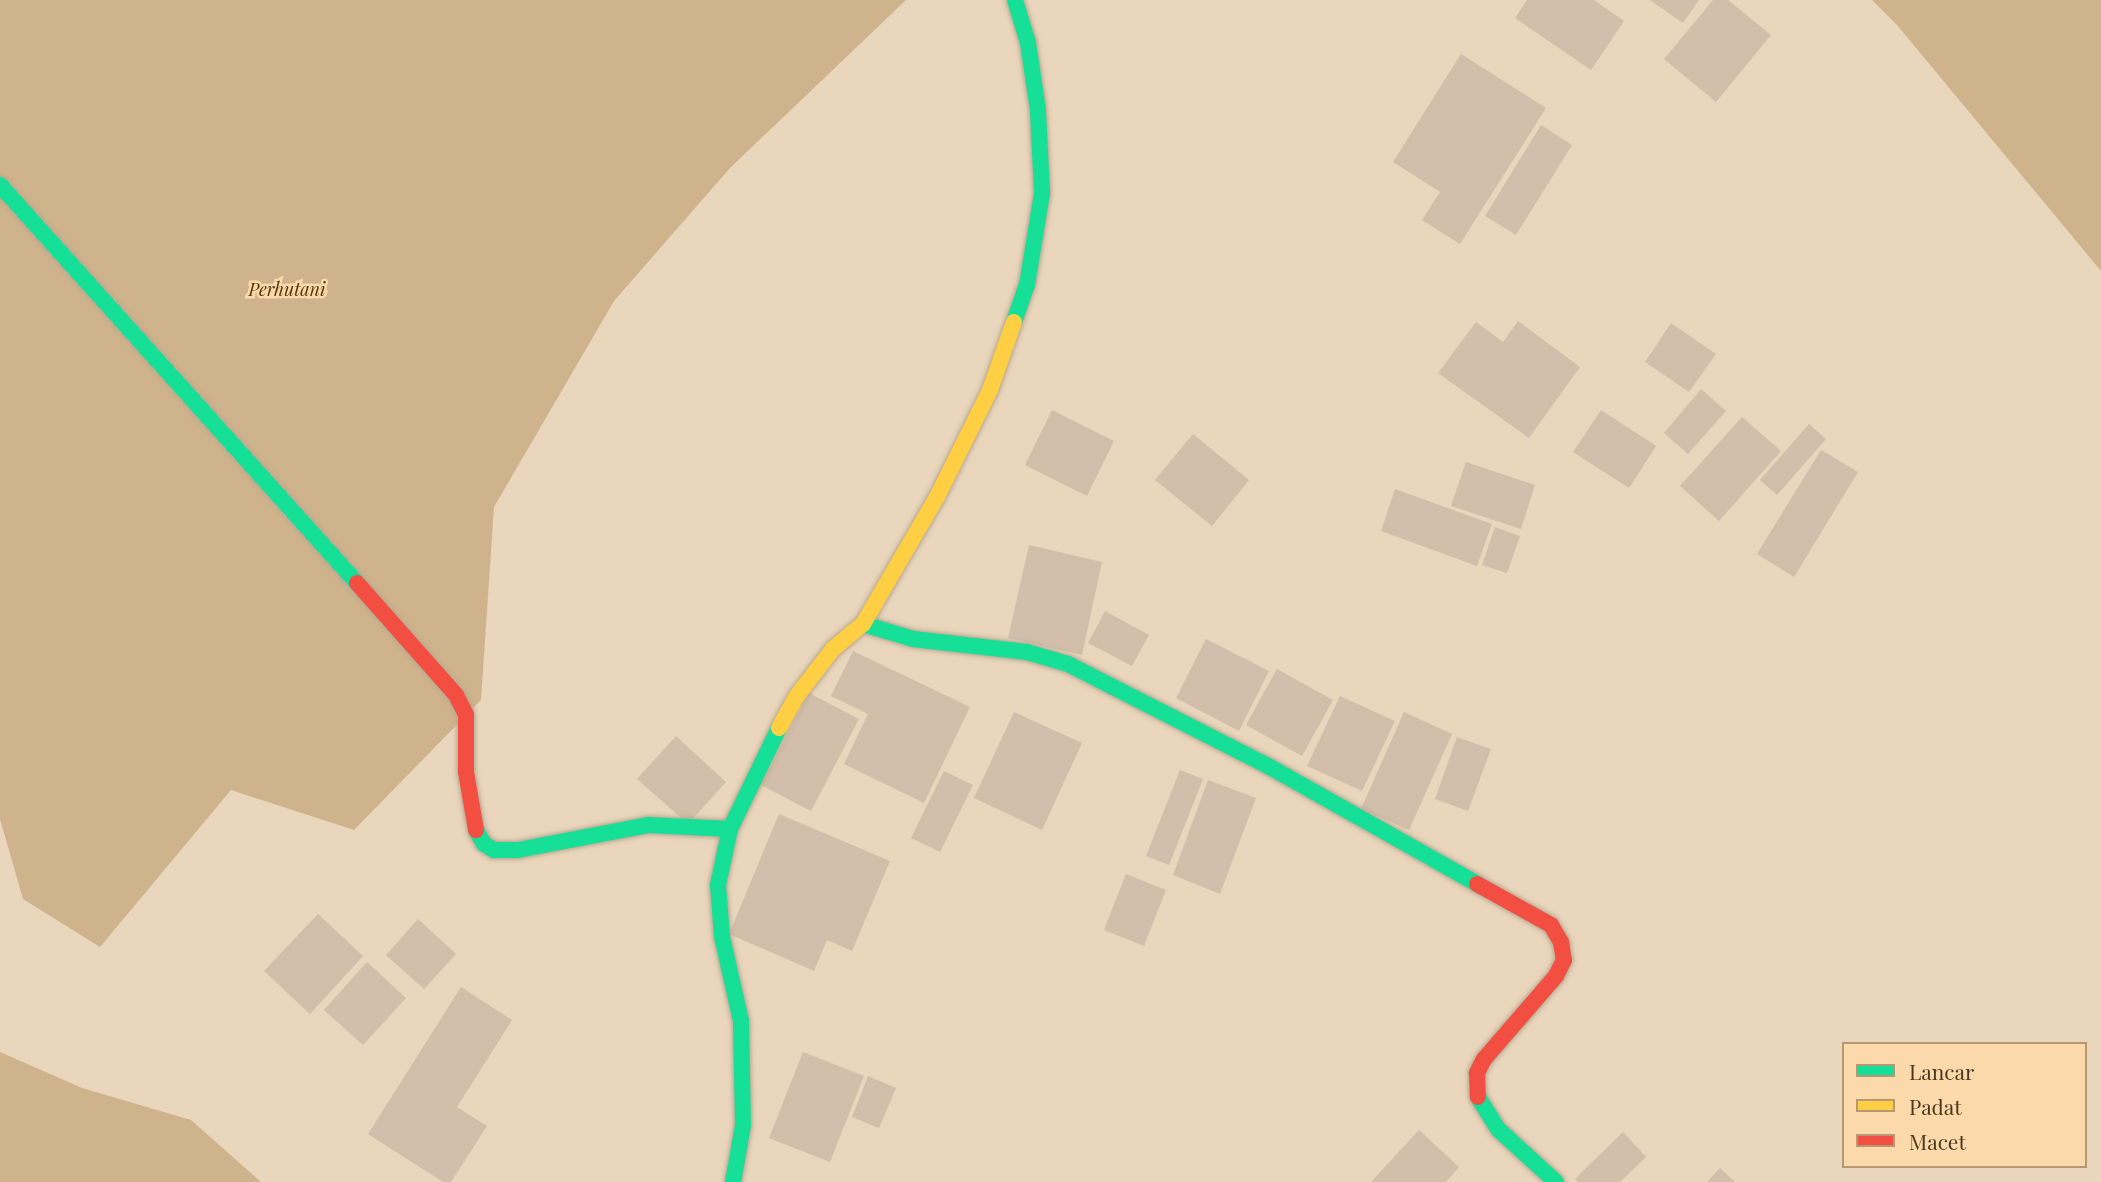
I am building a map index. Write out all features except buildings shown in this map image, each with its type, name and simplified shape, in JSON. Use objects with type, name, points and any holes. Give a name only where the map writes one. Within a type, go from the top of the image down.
[{"type":"street","points":[[733,1182],[743,1125],[741,1035],[722,937],[718,885],[730,829],[761,761],[796,697],[833,649],[863,624],[937,497],[990,390],[1027,285],[1042,193],[1038,110],[1028,43],[1015,0]]},
{"type":"street","points":[[0,185],[256,467],[456,695],[466,715],[468,784],[477,835],[484,844],[494,850],[518,849],[648,825],[730,829]]},
{"type":"street","points":[[863,624],[913,639],[1027,652],[1068,664],[1268,766],[1551,925],[1561,942],[1564,960],[1556,976],[1485,1059],[1477,1073],[1476,1088],[1479,1103],[1499,1130],[1556,1182]]},
{"type":"green space","name":"Perhutani","points":[[0,0],[906,0],[730,168],[614,301],[494,507],[481,700],[354,830],[231,790],[100,947],[23,899],[0,819]]},
{"type":"green space","points":[[1872,0],[2101,0],[2101,271],[1897,25]]},
{"type":"green space","points":[[0,1052],[82,1088],[191,1120],[261,1182],[0,1182]]},
{"type":"traffic: fast","points":[[1014,322],[1027,285],[1042,193],[1038,110],[1028,43],[1015,0]]},
{"type":"traffic: fast","points":[[0,185],[357,583]]},
{"type":"traffic: fast","points":[[863,624],[913,639],[1027,652],[1068,664],[1268,766],[1477,884]]},
{"type":"traffic: fast","points":[[733,1182],[743,1125],[741,1021],[722,937],[718,885],[730,829],[779,728]]},
{"type":"traffic: fast","points":[[476,830],[484,844],[494,850],[518,850],[648,825],[730,829]]},
{"type":"traffic: fast","points":[[1478,1097],[1499,1130],[1556,1182]]},
{"type":"traffic: slow","points":[[779,728],[796,697],[833,649],[863,624],[937,497],[990,390],[1014,322]]},
{"type":"traffic: jam","points":[[357,583],[456,695],[466,715],[466,772],[476,830]]},
{"type":"traffic: jam","points":[[1477,884],[1551,925],[1561,942],[1564,960],[1556,976],[1484,1059],[1477,1073],[1478,1097]]}]
